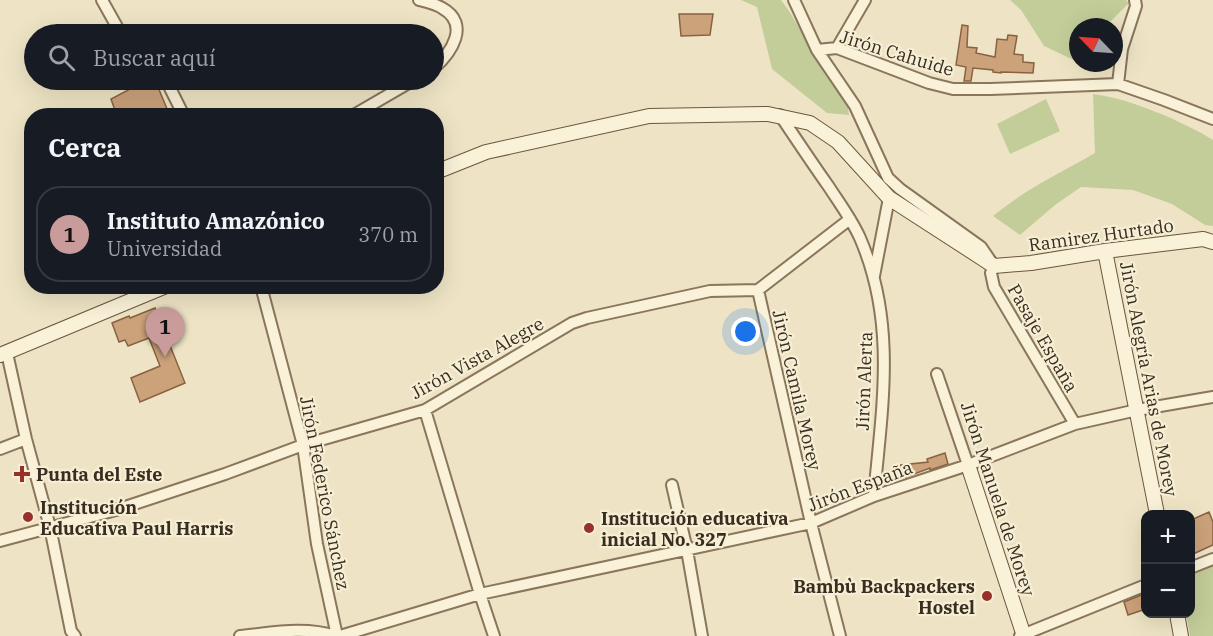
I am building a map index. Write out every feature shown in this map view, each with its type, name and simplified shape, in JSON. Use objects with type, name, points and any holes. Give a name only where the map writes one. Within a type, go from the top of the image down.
[{"type":"main road","points":[[444,169],[486,152],[649,116],[780,115],[810,123],[838,142],[889,198],[994,266]]},
{"type":"main road","name":"Ramirez Hurtado","points":[[994,266],[1203,239],[1213,242]]},
{"type":"main road","name":"Jirón Alegría Arias de Morey","points":[[1105,251],[1156,510]]},
{"type":"main road","points":[[4,354],[147,294]]},
{"type":"main road","name":"Jirón Manuela de Morey","points":[[968,465],[1023,636]]},
{"type":"main road","points":[[1178,618],[1181,636]]},
{"type":"street","points":[[102,0],[115,24]]},
{"type":"street","points":[[419,0],[442,7],[451,14]]},
{"type":"street","points":[[444,57],[457,37],[456,22],[451,14],[448,0]]},
{"type":"street","points":[[794,0],[817,50],[855,106],[888,178],[981,247],[994,266]]},
{"type":"street","points":[[837,48],[865,0]]},
{"type":"street","points":[[1118,84],[1122,49],[1136,6],[1135,0]]},
{"type":"street","name":"Jirón Cahuide","points":[[817,50],[837,48],[929,83],[953,89],[1118,84],[1164,99],[1213,119]]},
{"type":"street","points":[[171,90],[180,108]]},
{"type":"street","points":[[366,108],[397,90]]},
{"type":"street","name":"Jirón Alerta","points":[[780,115],[850,219],[860,238],[874,277],[882,318],[885,370],[874,496]]},
{"type":"street","points":[[874,277],[889,198]]},
{"type":"street","points":[[758,291],[850,219]]},
{"type":"street","name":"Pasaje España","points":[[994,266],[991,273],[994,287],[1075,424]]},
{"type":"street","name":"Jirón Vista Alegre","points":[[0,541],[116,510],[303,445],[425,410],[572,323],[587,318],[710,291],[758,291]]},
{"type":"street","name":"Jirón Camila Morey","points":[[758,291],[811,523],[840,636]]},
{"type":"street","name":"Jirón Federico Sánchez","points":[[263,294],[303,445],[316,544],[337,636]]},
{"type":"street","points":[[4,354],[50,527],[71,631],[75,636]]},
{"type":"street","name":"Jirón Manuela de Morey","points":[[937,374],[968,465]]},
{"type":"street","name":"Jirón España","points":[[240,636],[305,630],[337,636],[480,594],[811,523],[874,496],[968,465],[1075,424],[1137,410],[1213,397]]},
{"type":"street","points":[[425,410],[494,636]]},
{"type":"street","points":[[0,449],[26,439]]},
{"type":"street","points":[[672,485],[687,550],[702,636]]},
{"type":"street","points":[[1195,566],[1213,559]]},
{"type":"street","points":[[1023,636],[1141,587]]},
{"type":"green space","points":[[741,0],[781,0],[822,65],[846,95],[849,115],[827,113],[772,69],[757,7]]},
{"type":"green space","points":[[1010,0],[1126,0],[1129,3],[1114,18],[1069,18],[1069,58],[1044,46],[1021,10]]},
{"type":"green space","points":[[1093,94],[1124,100],[1152,110],[1213,140],[1213,226],[1205,225],[1172,204],[1133,190],[1081,187],[1055,205],[1020,235],[993,216],[1030,190],[1095,153]]},
{"type":"green space","points":[[1046,99],[1060,131],[1010,154],[997,124]]},
{"type":"green space","points":[[1213,565],[1213,636],[1190,636],[1187,618],[1195,618],[1195,572]]},
{"type":"building","points":[[679,14],[713,14],[710,35],[681,36]]},
{"type":"building","points":[[962,25],[968,26],[967,47],[977,48],[976,53],[995,57],[997,39],[1007,40],[1008,35],[1017,36],[1014,54],[1023,55],[1023,62],[1034,63],[1033,73],[1001,73],[973,68],[971,81],[964,81],[966,67],[956,65]]},
{"type":"building","points":[[128,90],[159,90],[167,108],[114,108],[111,99]]},
{"type":"building","points":[[155,308],[185,383],[140,402],[131,378],[160,366],[149,338],[128,346],[125,340],[119,342],[112,323]]},
{"type":"building","points":[[945,453],[948,464],[898,480],[891,479],[892,466],[928,462],[927,459]]},
{"type":"building","points":[[1209,512],[1213,522],[1213,545],[1195,553],[1195,518]]},
{"type":"building","points":[[1141,595],[1141,611],[1128,615],[1124,602]]},
{"type":"place","name":"Instituto Amazónico","points":[[165,357]]},
{"type":"place","name":"Punta del Este","points":[[22,474]]},
{"type":"place","name":"Institución Educativa Paul Harris","points":[[28,517]]},
{"type":"place","name":"Institución educativa inicial No. 327","points":[[589,528]]},
{"type":"place","name":"Bambù Backpackers Hostel","points":[[987,596]]}]
